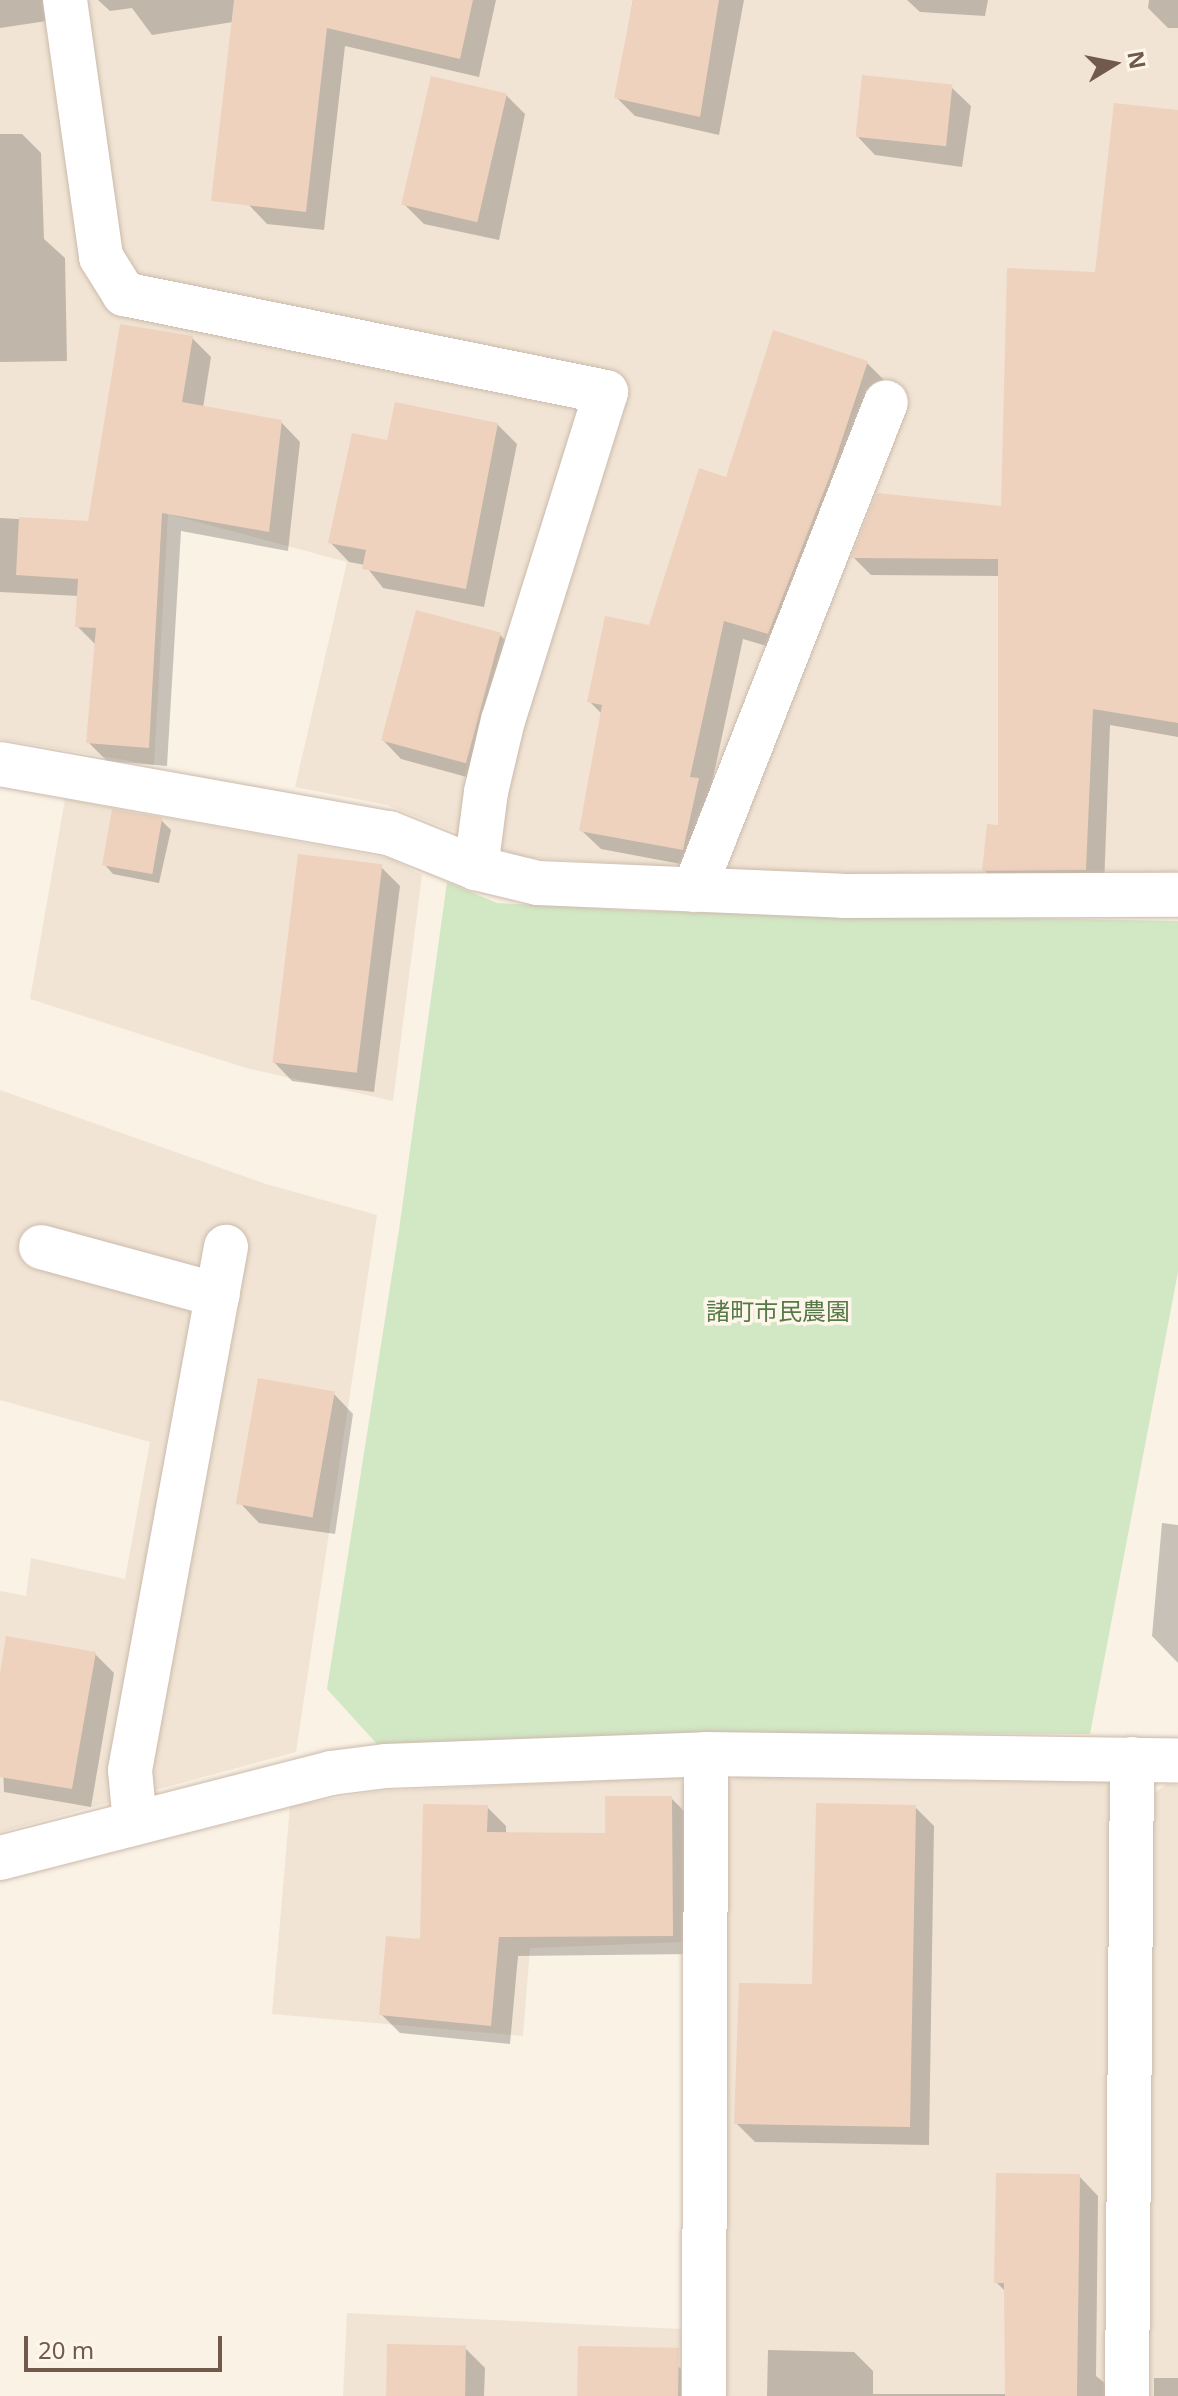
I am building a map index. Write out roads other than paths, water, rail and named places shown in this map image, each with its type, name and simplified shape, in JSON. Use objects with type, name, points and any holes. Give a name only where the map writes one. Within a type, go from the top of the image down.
[{"type":"street","points":[[65,0],[101,257],[124,294],[606,392],[503,720],[486,792],[476,868]]},
{"type":"street","points":[[694,890],[886,402]]},
{"type":"street","points":[[0,764],[362,827],[415,840],[476,868],[538,883],[694,890],[1178,895]]},
{"type":"street","points":[[41,1247],[218,1295]]},
{"type":"street","points":[[135,1823],[130,1770],[226,1247]]},
{"type":"street","points":[[704,2396],[706,1754]]},
{"type":"street","points":[[0,1858],[331,1773],[386,1766],[706,1754],[1178,1761]]},
{"type":"street","points":[[1127,2396],[1132,1759]]},
{"type":"park label","name":"諸町市民農園","points":[[778,1311]]}]
